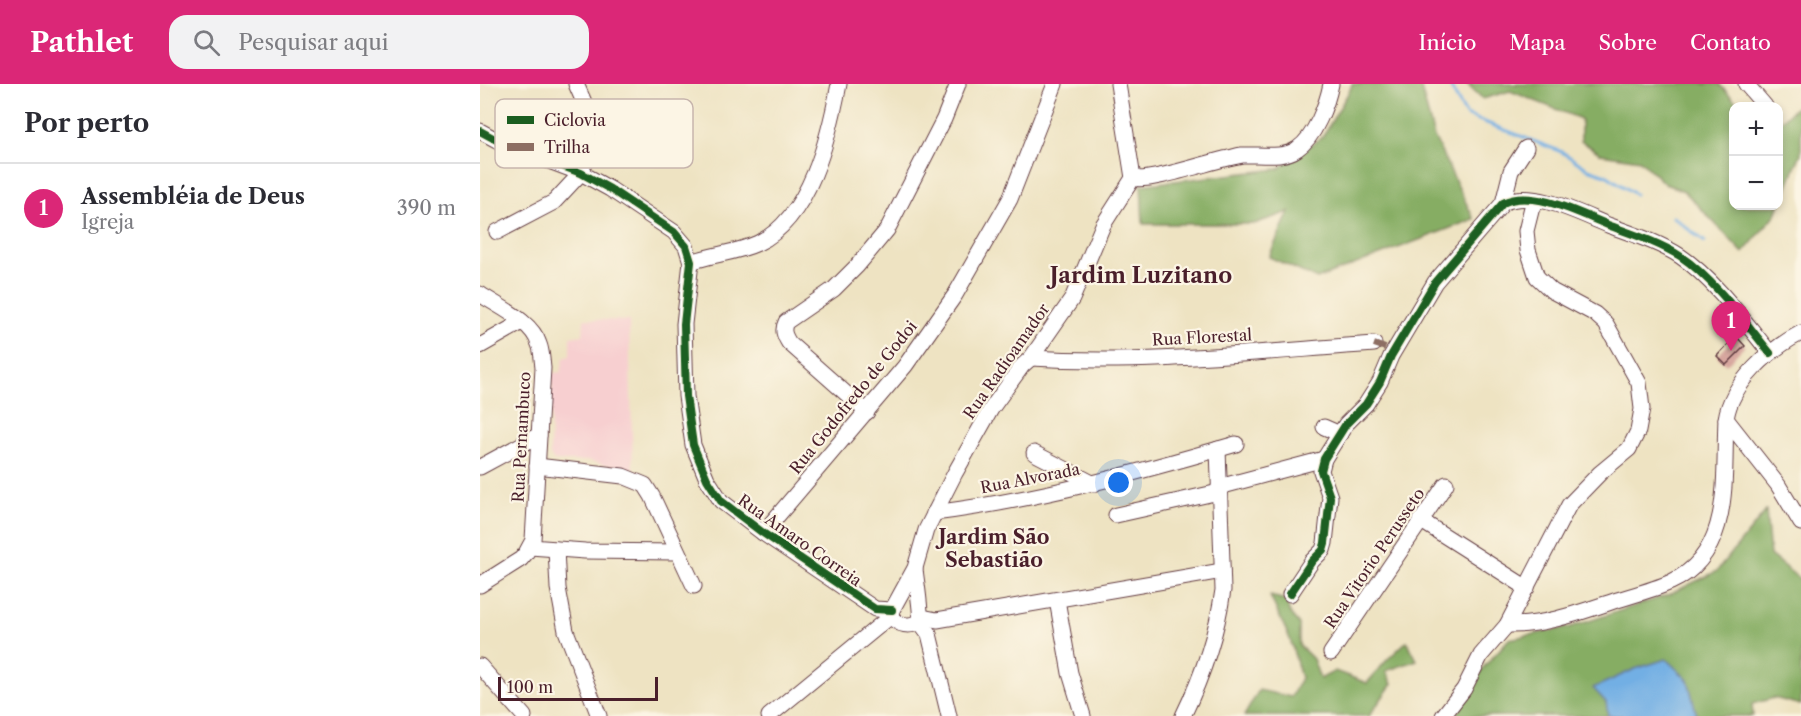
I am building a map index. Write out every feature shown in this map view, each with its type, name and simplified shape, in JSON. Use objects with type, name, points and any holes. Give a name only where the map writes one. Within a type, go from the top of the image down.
[{"type":"street","points":[[576,84],[583,99]]},
{"type":"street","points":[[568,168],[610,189],[674,232],[686,246],[692,261],[743,250],[776,232],[806,192],[817,166],[839,84]]},
{"type":"street","points":[[867,411],[789,343],[784,336],[783,328],[786,322],[834,289],[887,230],[944,119],[958,84]]},
{"type":"street","name":"Rua Godofredo de Godoi","points":[[763,533],[905,366],[955,295],[1010,199],[1055,84]]},
{"type":"street","points":[[1118,84],[1133,178],[1138,180],[1241,155],[1286,154],[1297,150],[1316,125],[1327,103],[1331,84]]},
{"type":"street","points":[[1746,84],[1762,102]]},
{"type":"street","points":[[480,130],[495,138]]},
{"type":"street","points":[[1503,203],[1511,171],[1526,148]]},
{"type":"street","points":[[497,232],[554,202],[581,173],[582,168]]},
{"type":"street","name":"Rua Radioamador","points":[[893,610],[915,568],[919,549],[934,513],[991,409],[1072,299],[1103,225],[1133,178]]},
{"type":"street","points":[[1290,594],[1312,561],[1323,550],[1325,543],[1330,498],[1323,465],[1346,424],[1366,404],[1380,382],[1391,356],[1435,282],[1503,203],[1511,199],[1539,201],[1562,206],[1647,239],[1679,255],[1699,271],[1770,353]]},
{"type":"street","points":[[1443,716],[1464,689],[1481,655],[1508,625],[1569,505],[1600,473],[1629,449],[1638,431],[1642,409],[1639,383],[1605,324],[1595,314],[1552,291],[1537,277],[1528,250],[1526,231],[1532,207],[1539,201]]},
{"type":"street","name":"Rua Amaro Correia","points":[[692,261],[684,324],[686,396],[693,445],[699,464],[714,493],[763,533],[875,609],[893,610]]},
{"type":"street","name":"Rua Pernambuco","points":[[480,294],[522,322],[534,333],[542,352],[534,534],[530,547]]},
{"type":"street","points":[[480,346],[522,322]]},
{"type":"street","points":[[1508,625],[1520,625],[1577,613],[1672,581],[1695,566],[1709,548],[1720,522],[1724,500],[1726,419],[1733,396],[1770,353],[1801,333]]},
{"type":"street","name":"Rua Florestal","points":[[1030,358],[1096,360],[1206,356],[1374,344]]},
{"type":"street","points":[[1726,419],[1778,485],[1801,523]]},
{"type":"street","points":[[1324,427],[1340,434]]},
{"type":"street","points":[[480,467],[539,435]]},
{"type":"street","name":"Rua Alvorada","points":[[934,513],[1018,500],[1094,484],[1236,444]]},
{"type":"street","points":[[1183,716],[1205,661],[1220,612],[1223,590],[1218,449]]},
{"type":"street","points":[[1034,453],[1094,484]]},
{"type":"street","points":[[1116,515],[1323,465]]},
{"type":"street","points":[[537,466],[623,476],[645,485],[694,586]]},
{"type":"street","name":"Rua Vitorio Perusseto","points":[[1331,653],[1446,484]]},
{"type":"street","points":[[1420,520],[1527,588]]},
{"type":"street","points":[[480,585],[521,559],[530,547],[677,552]]},
{"type":"street","points":[[556,549],[558,588],[566,632],[599,716]]},
{"type":"street","name":"Rua Radioamador","points":[[915,568],[920,614]]},
{"type":"street","points":[[920,614],[937,620],[1222,571]]},
{"type":"street","points":[[769,716],[906,599],[920,614],[929,634],[949,716]]},
{"type":"street","points":[[1057,600],[1070,673],[1083,716]]},
{"type":"street","points":[[893,610],[896,622],[903,624],[914,625],[920,614]]},
{"type":"street","points":[[480,666],[524,716]]},
{"type":"shaded area","points":[[584,319],[629,321],[633,471],[589,461],[554,461],[550,455],[552,373],[561,372],[564,358],[570,356],[570,337],[583,335]]},
{"type":"green space","points":[[1352,84],[1420,84],[1434,137],[1474,219],[1317,279],[1269,257],[1289,212],[1254,224],[1143,224],[1141,185],[1278,169],[1323,136]]},
{"type":"green space","points":[[1467,84],[1719,84],[1736,102],[1729,102],[1729,210],[1778,210],[1743,253],[1684,191],[1665,184],[1640,160],[1601,154],[1581,141],[1581,119],[1510,91],[1483,99]]},
{"type":"green space","points":[[1801,103],[1801,153],[1783,197],[1783,119]]},
{"type":"green space","points":[[1766,511],[1770,555],[1801,580],[1801,705],[1774,698],[1752,704],[1753,716],[1456,716],[1483,668],[1509,639],[1571,627],[1668,595],[1717,571]]},
{"type":"green space","points":[[1270,596],[1287,600],[1289,612],[1299,624],[1299,645],[1313,659],[1320,679],[1335,671],[1367,683],[1407,641],[1417,660],[1386,671],[1392,684],[1369,716],[1244,716],[1259,690],[1291,697],[1301,678],[1290,639]]},
{"type":"water","points":[[1666,659],[1688,680],[1697,716],[1608,716],[1606,702],[1593,688],[1635,669]]},
{"type":"building","points":[[1736,336],[1745,346],[1726,365],[1717,356]]},
{"type":"waterway","points":[[1449,84],[1466,115],[1562,152],[1588,169],[1606,175],[1635,194]]},
{"type":"waterway","points":[[1673,217],[1705,242]]},
{"type":"marked path","points":[[1374,344],[1394,351]]},
{"type":"cycle path","points":[[480,131],[495,139]]},
{"type":"cycle path","points":[[568,168],[610,189],[674,232],[686,246],[691,262],[684,324],[686,396],[693,445],[707,479],[721,501],[763,533],[875,609],[892,610]]},
{"type":"cycle path","points":[[1290,594],[1312,561],[1323,550],[1325,543],[1330,497],[1321,471],[1324,459],[1346,424],[1366,404],[1380,382],[1391,356],[1435,282],[1503,203],[1515,199],[1542,200],[1571,209],[1672,251],[1692,265],[1716,288],[1770,353]]},
{"type":"place","name":"Assembléia de Deus","points":[[1731,351]]},
{"type":"district","name":"Jardim Luzitano","points":[[1141,275]]},
{"type":"district","name":"Jardim São Sebastião","points":[[994,548]]}]
